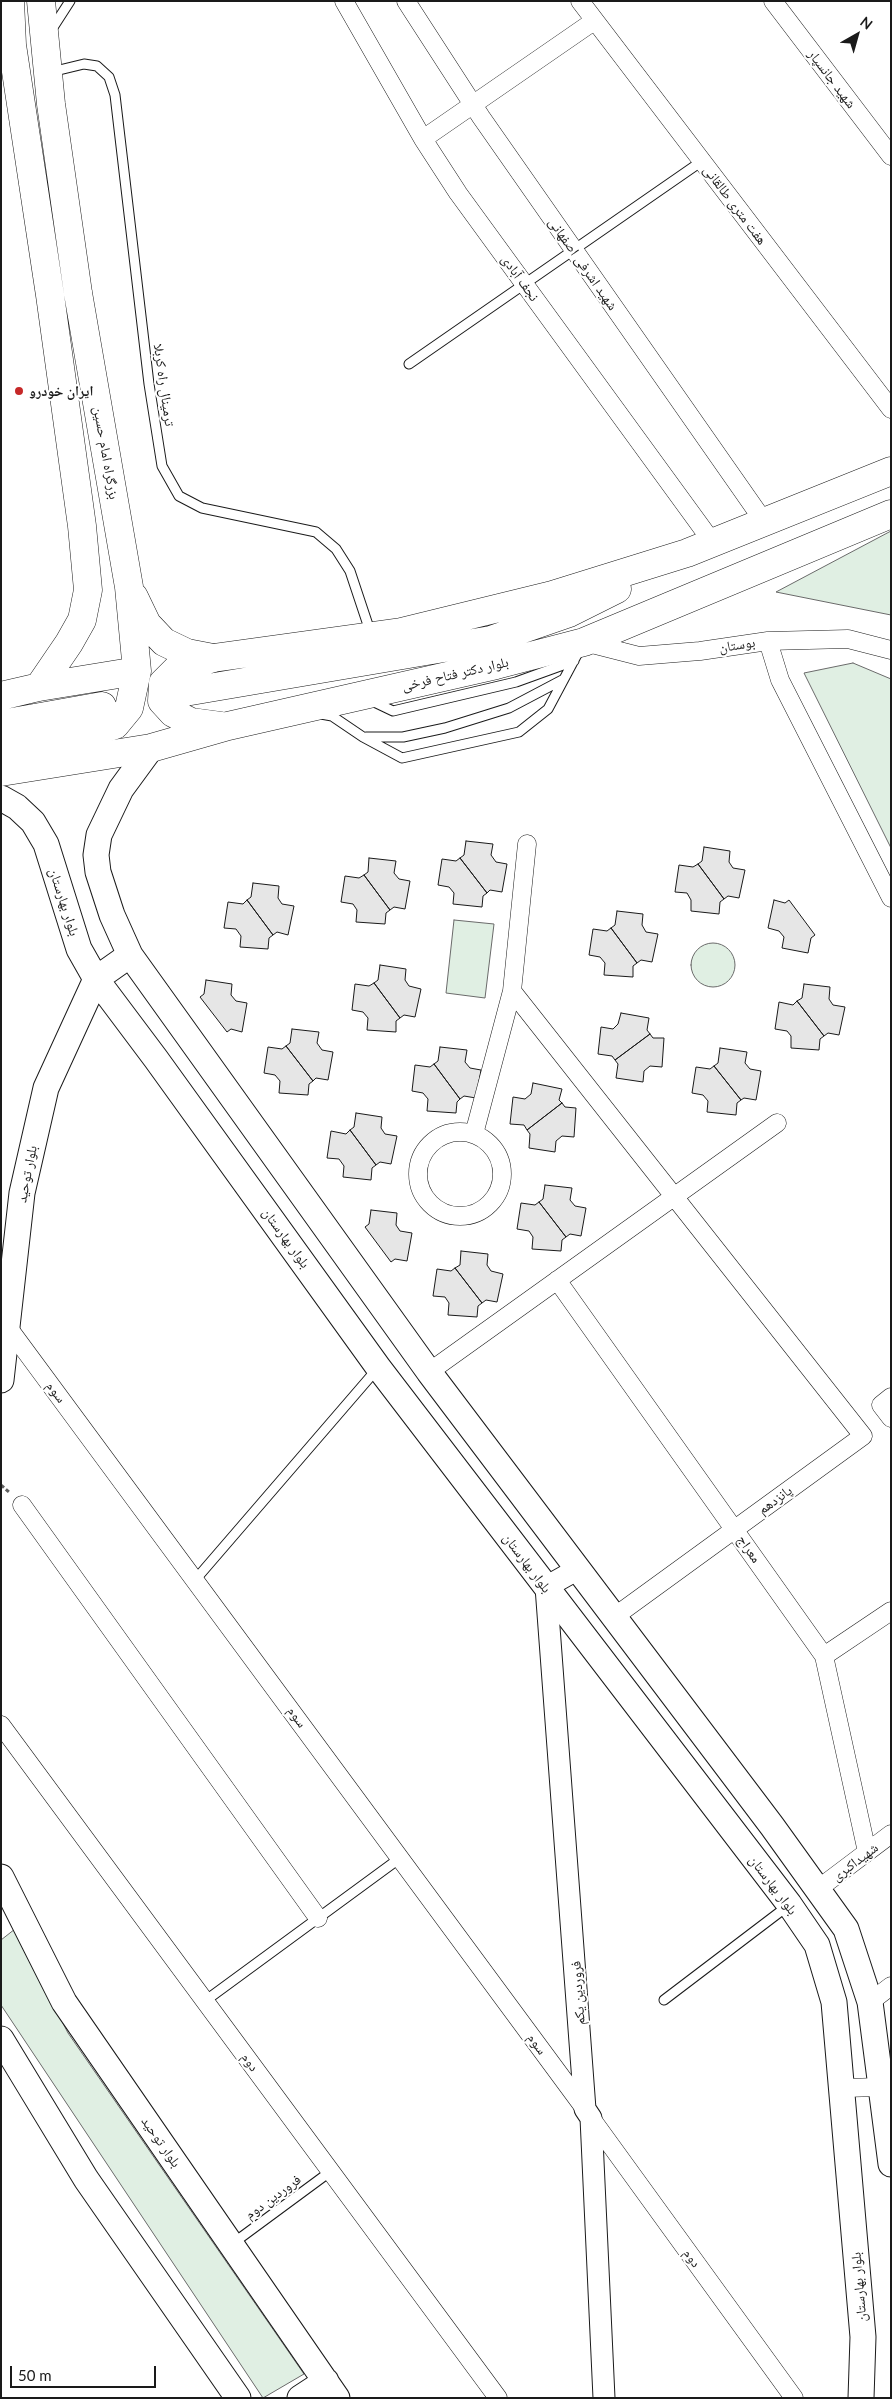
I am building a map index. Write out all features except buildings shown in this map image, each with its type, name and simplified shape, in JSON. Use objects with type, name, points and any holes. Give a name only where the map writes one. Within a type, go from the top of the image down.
[{"type":"main road","points":[[10,1],[7,44],[70,436],[88,590],[82,620],[39,687]]},
{"type":"main road","name":"بزرگراه امام حسین","points":[[1,749],[86,735],[115,725],[129,708],[136,671],[129,587],[78,293],[48,73],[41,1]]},
{"type":"main road","points":[[70,436],[102,432]]},
{"type":"main road","points":[[228,726],[191,722],[173,713],[162,701],[163,683],[177,669],[212,658],[401,632],[552,596],[687,553],[891,471]]},
{"type":"main road","name":"بلوار دکتر فتاح فرخی","points":[[1,772],[151,748],[228,726],[496,665],[579,651],[891,514]]},
{"type":"main road","points":[[185,692],[492,640],[569,613],[687,553]]},
{"type":"main road","points":[[129,587],[147,624],[164,642],[187,653],[212,658]]},
{"type":"main road","points":[[1,696],[39,687],[136,671]]},
{"type":"main road","points":[[1,724],[102,706]]},
{"type":"main road","points":[[151,748],[121,789],[99,835],[96,855],[98,872],[112,915],[130,955],[429,1372],[818,1889],[846,1929],[870,2002],[887,2089],[891,2164]]},
{"type":"main road","name":"بلوار بهارستان","points":[[1,798],[17,807],[33,822],[46,844],[79,949],[96,979],[156,1059],[378,1367],[789,1904],[817,1945],[834,2002],[863,2337],[861,2398]]},
{"type":"main road","points":[[96,979],[130,955]]},
{"type":"main road","name":"بلوار توحید","points":[[1,1380],[22,1193],[46,1088],[96,979]]},
{"type":"main road","name":"بلوار توحید","points":[[1,1877],[64,2002],[331,2389]]},
{"type":"main road","points":[[1,2039],[86,2179],[238,2398]]},
{"type":"main road","points":[[300,2398],[331,2389]]},
{"type":"street","name":"نجف آبادی","points":[[344,1],[423,139],[458,193],[713,543]]},
{"type":"street","name":"شهید اشرفی اصفهانی","points":[[406,1],[472,104],[765,523]]},
{"type":"street","name":"هفت متری طالقانی","points":[[580,1],[891,409]]},
{"type":"street","name":"شهید جانسپار","points":[[772,1],[891,156]]},
{"type":"street","points":[[423,139],[594,20]]},
{"type":"street","name":"بوستان","points":[[579,651],[639,656],[700,651],[768,640],[848,639],[891,650]]},
{"type":"street","points":[[768,640],[780,680],[891,898]]},
{"type":"street","points":[[474,1134],[512,991],[528,844]]},
{"type":"street","points":[[512,991],[674,1197]]},
{"type":"street","points":[[429,1372],[777,1123]]},
{"type":"street","points":[[461,1132],[474,1134],[487,1142],[496,1152],[502,1166],[502,1180],[498,1194],[489,1205],[477,1213],[464,1216],[451,1215],[438,1210],[428,1201],[421,1189],[418,1176],[420,1162],[426,1150],[441,1137],[461,1132]]},
{"type":"street","name":"پانزدهم","points":[[614,1617],[863,1436],[674,1197]]},
{"type":"street","name":"معراج","points":[[557,1280],[824,1656],[867,1852]]},
{"type":"street","name":"سوم","points":[[7,1326],[196,1579],[588,2114]]},
{"type":"street","points":[[22,1505],[318,1918]]},
{"type":"street","points":[[546,1587],[578,1569]]},
{"type":"street","name":"فروردین یکم","points":[[546,1587],[588,2114],[604,2398]]},
{"type":"street","points":[[824,1656],[891,1611]]},
{"type":"street","name":"دوم","points":[[1,1725],[498,2398]]},
{"type":"street","name":"شهیداکبری","points":[[818,1889],[891,1834]]},
{"type":"street","points":[[870,2002],[891,1986]]},
{"type":"street","points":[[842,2088],[887,2089]]},
{"type":"street","name":"دوم","points":[[588,2114],[794,2398]]},
{"type":"lane","points":[[45,41],[70,1]]},
{"type":"lane","name":"ترمینال راه کربلا","points":[[48,73],[84,64],[97,66],[109,78],[115,95],[149,384],[162,466],[179,496],[202,508],[316,532],[336,549],[350,571],[372,636]]},
{"type":"lane","points":[[409,364],[702,161]]},
{"type":"lane","points":[[299,710],[332,716],[363,737],[402,758],[519,732],[548,710],[579,651]]},
{"type":"lane","points":[[363,737],[403,737],[445,728],[509,708],[564,679]]},
{"type":"lane","points":[[196,1579],[378,1367]]},
{"type":"lane","points":[[205,2001],[400,1858]]},
{"type":"lane","points":[[664,2000],[789,1904]]},
{"type":"lane","name":"فروردین دوم","points":[[231,2244],[331,2171]]},
{"type":"green space","points":[[891,531],[891,615],[776,592]]},
{"type":"green space","points":[[853,663],[891,679],[891,848],[804,673]]},
{"type":"green space","points":[[454,920],[494,924],[485,998],[446,993]]},
{"type":"green space","points":[[713,943],[725,947],[731,953],[735,965],[731,977],[725,983],[713,987],[701,983],[695,977],[691,965],[695,953],[701,947]]},
{"type":"green space","points":[[15,1929],[68,2033],[304,2374],[263,2398],[1,2005],[1,1940]]},
{"type":"place","name":"ایران خودرو","points":[[19,391]]}]
